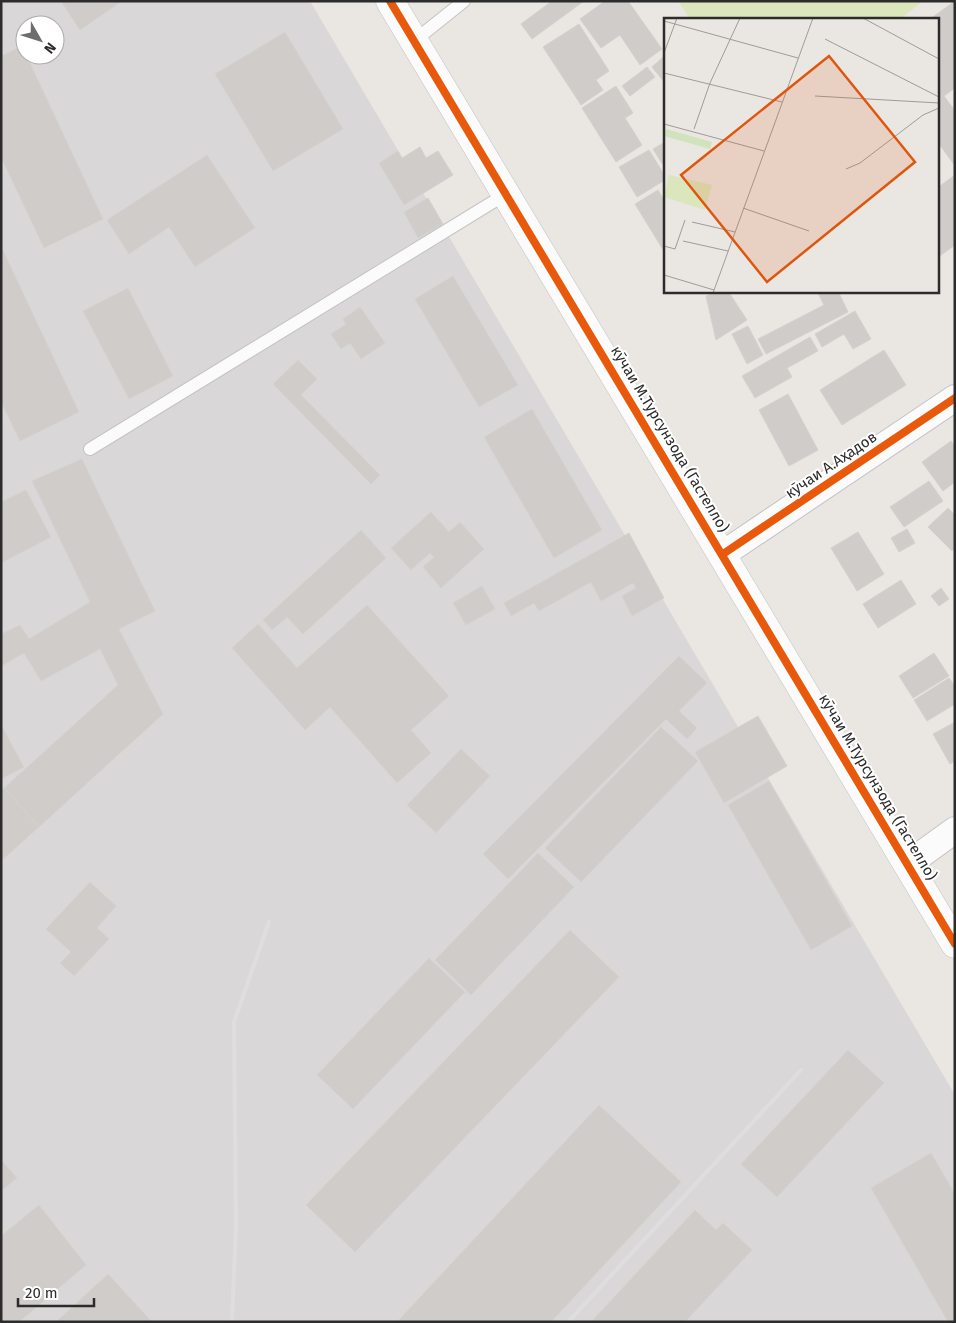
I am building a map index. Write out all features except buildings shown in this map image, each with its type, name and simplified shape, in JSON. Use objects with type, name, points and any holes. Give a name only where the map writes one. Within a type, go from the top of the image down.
[{"type":"street","name":"кӯчаи М.Турсунзода (Гастелло)","points":[[390,1],[955,944]]},
{"type":"street","name":"кӯчаи А.Аҳадов","points":[[723,554],[955,398]]},
{"type":"street","points":[[908,864],[955,830]]},
{"type":"lane","points":[[414,41],[464,1]]},
{"type":"lane","points":[[90,449],[506,194]]},
{"type":"shaded area","points":[[1,1],[310,1],[955,1095],[955,1322],[1,1322]]},
{"type":"green space","points":[[678,1],[923,1],[901,18],[689,18]]},
{"type":"railway","points":[[232,1322],[236,1225],[234,1022],[269,922]]},
{"type":"railway","points":[[568,1322],[801,1070]]},
{"type":"cycle path","points":[[390,1],[955,944]]},
{"type":"cycle path","points":[[723,554],[955,398]]}]
